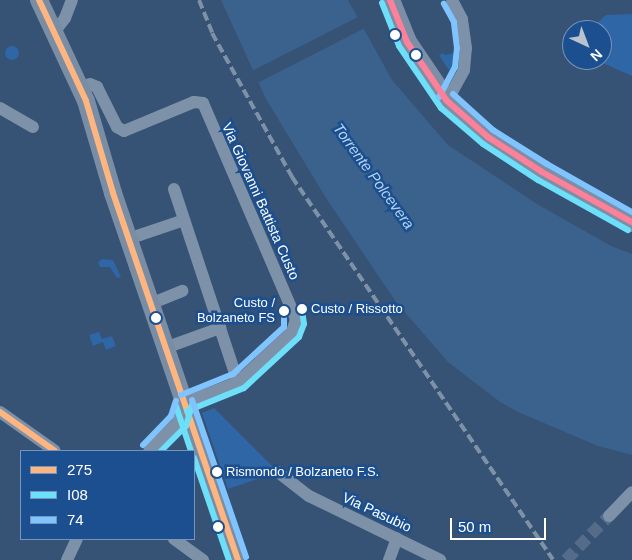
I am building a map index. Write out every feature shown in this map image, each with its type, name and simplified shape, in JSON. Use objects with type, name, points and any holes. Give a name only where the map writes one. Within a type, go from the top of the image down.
[{"type":"main road","points":[[39,0],[81,87],[128,239],[238,560]]},
{"type":"main road","points":[[392,4],[408,42],[447,101],[488,137],[632,222]]},
{"type":"street","points":[[54,31],[65,18],[72,0]]},
{"type":"street","points":[[447,101],[464,70],[466,48],[462,19],[452,0]]},
{"type":"street","name":"Via Giovanni Battista Custo","points":[[81,87],[90,84],[97,88],[117,127],[124,131],[194,102],[203,103],[296,319],[292,332],[238,382],[184,403]]},
{"type":"street","points":[[0,108],[34,127]]},
{"type":"street","points":[[174,189],[238,382]]},
{"type":"street","points":[[128,239],[184,220]]},
{"type":"street","points":[[150,304],[183,291]]},
{"type":"street","points":[[165,348],[220,328]]},
{"type":"street","points":[[150,450],[179,421],[184,403]]},
{"type":"street","points":[[0,412],[54,450]]},
{"type":"street","name":"Via Pasubio","points":[[278,472],[309,496],[440,560]]},
{"type":"street","points":[[609,516],[632,492]]},
{"type":"street","points":[[389,560],[397,538]]},
{"type":"street","points":[[67,560],[77,540]]},
{"type":"street","points":[[175,540],[203,560]]},
{"type":"shaded area","points":[[632,14],[632,76],[612,67],[612,20],[600,20],[606,15]]},
{"type":"shaded area","points":[[440,41],[444,55],[461,52],[458,71],[448,69],[439,55],[443,53]]},
{"type":"shaded area","points":[[12,46],[17,48],[19,53],[17,58],[12,60],[7,58],[5,53],[7,48]]},
{"type":"shaded area","points":[[102,259],[113,260],[121,277],[117,278],[110,267],[100,267],[98,262]]},
{"type":"shaded area","points":[[99,332],[102,339],[112,336],[116,346],[106,350],[103,342],[93,346],[89,335]]},
{"type":"shaded area","points":[[214,408],[278,472],[228,489],[202,413]]},
{"type":"water","name":"Torrente Polcevera","points":[[221,0],[348,0],[392,80],[448,145],[537,204],[611,246],[632,254],[632,455],[598,446],[518,412],[500,402],[448,362],[396,302],[326,198],[266,99]]},
{"type":"pier","points":[[360,16],[366,28],[256,83],[250,72]]},
{"type":"tunnel","points":[[566,560],[609,516]]},
{"type":"railway","points":[[199,0],[212,33],[292,177],[553,560]]},
{"type":"transit line","name":"275","points":[[39,0],[86,101],[113,193],[238,560]]},
{"type":"transit line","points":[[390,0],[407,42],[447,101],[488,137],[542,172],[632,222]]},
{"type":"transit line","name":"I08","points":[[382,3],[399,46],[441,108],[483,144],[538,180],[628,230]]},
{"type":"transit line","name":"74","points":[[439,97],[455,67],[457,48],[454,22],[444,4]]},
{"type":"transit line","name":"74","points":[[453,94],[493,130],[547,164],[632,212]]},
{"type":"transit line","name":"I08","points":[[187,411],[244,388],[299,337],[304,324],[302,309]]},
{"type":"transit line","name":"74","points":[[181,395],[233,374],[284,327],[284,311]]},
{"type":"transit line","name":"74","points":[[192,400],[246,557]]},
{"type":"transit line","name":"74","points":[[143,445],[171,416],[176,401]]},
{"type":"transit line","name":"I08","points":[[162,450],[186,426],[192,405]]},
{"type":"transit line","name":"I08","points":[[176,406],[191,450]]},
{"type":"transit line","name":"275","points":[[0,412],[54,450]]},
{"type":"transit line","name":"I08","points":[[195,461],[229,560]]},
{"type":"place","name":"Custo / Rissotto","points":[[302,309]]},
{"type":"place","name":"Custo / Bolzaneto FS","points":[[284,311]]},
{"type":"place","name":"Rismondo / Bolzaneto F.S.","points":[[217,472]]}]
